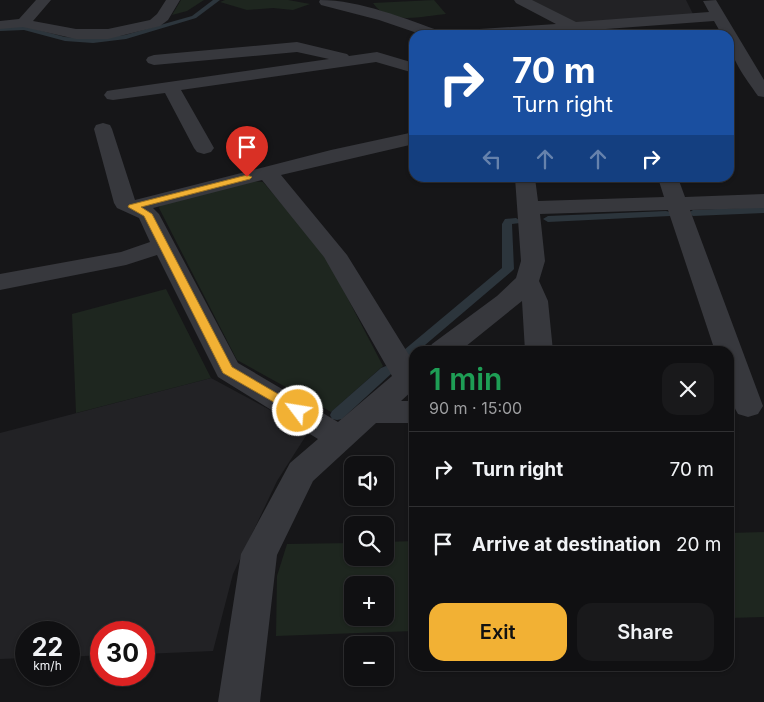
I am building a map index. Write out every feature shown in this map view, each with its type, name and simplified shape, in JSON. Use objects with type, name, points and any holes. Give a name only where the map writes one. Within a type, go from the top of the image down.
[{"type":"street","points":[[23,23],[44,0]]},
{"type":"street","points":[[0,24],[23,23],[76,34],[108,34],[155,23],[163,17],[173,0]]},
{"type":"street","points":[[521,0],[572,26]]},
{"type":"street","points":[[710,0],[727,30]]},
{"type":"street","points":[[326,2],[384,17],[423,30]]},
{"type":"street","points":[[524,30],[719,16]]},
{"type":"street","points":[[734,43],[764,92]]},
{"type":"street","points":[[154,60],[297,47],[325,52],[352,61]]},
{"type":"street","points":[[113,95],[377,57],[398,49]]},
{"type":"street","points":[[377,57],[409,67]]},
{"type":"street","points":[[171,88],[204,148]]},
{"type":"street","points":[[103,129],[125,203],[148,214],[228,370],[341,438]]},
{"type":"street","points":[[132,207],[267,172],[409,139]]},
{"type":"street","points":[[267,172],[335,255],[409,373]]},
{"type":"street","points":[[449,346],[506,302],[527,281],[533,261],[525,182]]},
{"type":"street","points":[[669,182],[726,346]]},
{"type":"street","points":[[527,208],[764,201]]},
{"type":"street","points":[[0,282],[126,258],[164,245]]},
{"type":"street","points":[[527,281],[535,301],[538,346]]},
{"type":"street","points":[[734,368],[747,406]]},
{"type":"street","points":[[238,702],[259,554],[302,472],[409,376]]},
{"type":"street","points":[[369,412],[409,412]]},
{"type":"shaded area","points":[[181,0],[204,0],[187,11],[172,15]]},
{"type":"shaded area","points":[[225,0],[288,0],[310,4],[293,10],[273,8],[247,10],[220,2]]},
{"type":"shaded area","points":[[434,0],[446,14],[406,18],[396,17],[387,15],[373,3]]},
{"type":"shaded area","points":[[529,0],[686,0],[694,16],[573,23]]},
{"type":"shaded area","points":[[251,181],[263,182],[324,253],[383,366],[331,412],[237,360],[159,208],[161,204]]},
{"type":"shaded area","points":[[166,289],[211,378],[76,413],[72,314]]},
{"type":"shaded area","points":[[211,378],[309,431],[277,481],[233,574],[213,651],[155,654],[155,621],[90,621],[90,656],[80,656],[80,621],[15,621],[15,658],[0,659],[0,433]]},
{"type":"shaded area","points":[[764,532],[764,617],[734,618],[734,533]]},
{"type":"shaded area","points":[[409,541],[409,631],[276,636],[277,576],[287,544],[344,543],[344,566],[394,566],[394,542]]},
{"type":"waterway","points":[[0,29],[24,28],[65,39],[93,41],[126,37],[194,17],[217,0]]},
{"type":"waterway","points":[[693,213],[764,210]]},
{"type":"waterway","points":[[548,219],[666,214]]},
{"type":"waterway","points":[[416,346],[508,269],[507,224],[509,221],[516,221]]},
{"type":"waterway","points":[[337,415],[386,371]]},
{"type":"route","points":[[247,177],[132,207],[148,214],[228,370],[298,411]]}]
